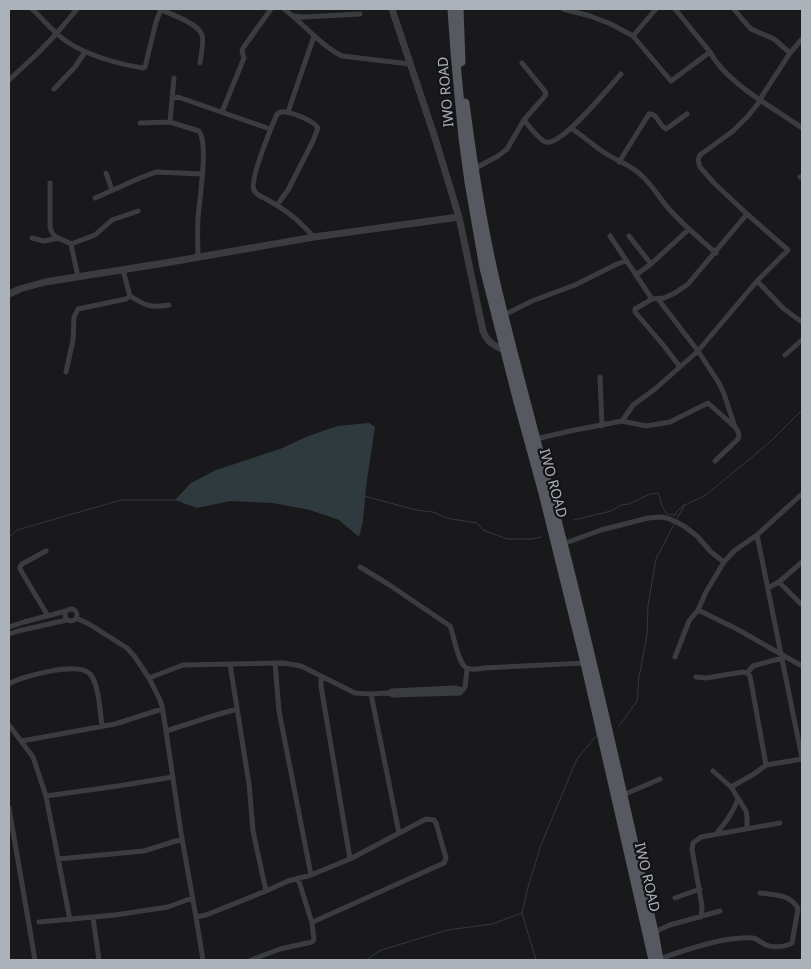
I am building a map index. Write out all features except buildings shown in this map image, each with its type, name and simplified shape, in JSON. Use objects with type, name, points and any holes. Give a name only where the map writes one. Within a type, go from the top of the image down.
[{"type":"main road","name":"IWO ROAD","points":[[452,9],[458,94],[468,182],[484,268],[504,350],[535,440],[563,544],[623,795],[642,896],[654,932],[657,960]]},
{"type":"main road","name":"IWO ROAD","points":[[459,9],[464,92],[474,169],[490,256],[543,493],[657,960]]},
{"type":"street","points":[[32,9],[57,33],[77,48],[129,66],[144,68],[161,9],[199,30],[203,36],[200,63]]},
{"type":"street","points":[[9,80],[38,53],[77,9]]},
{"type":"street","points":[[222,112],[244,57],[242,48],[271,9]]},
{"type":"street","points":[[284,9],[314,36],[342,56],[410,64]]},
{"type":"street","points":[[392,9],[459,217],[483,331],[489,342],[504,350]]},
{"type":"street","points":[[563,9],[611,24],[633,36],[671,81],[710,52]]},
{"type":"street","points":[[633,36],[656,9]]},
{"type":"street","points":[[675,9],[710,52],[714,60],[728,75],[802,128]]},
{"type":"street","points":[[734,9],[751,28],[774,39],[790,53]]},
{"type":"street","points":[[294,16],[360,14]]},
{"type":"street","points":[[288,112],[314,36]]},
{"type":"street","points":[[622,422],[633,405],[698,351],[757,281],[788,250],[714,183],[700,167],[698,160],[700,155],[733,131],[748,116],[761,100],[790,53],[802,38]]},
{"type":"street","points":[[54,89],[75,67],[85,52]]},
{"type":"street","points":[[474,169],[507,149],[524,120],[545,97],[546,93],[522,63]]},
{"type":"street","points":[[9,68],[17,72]]},
{"type":"street","points":[[524,120],[542,140],[547,143],[557,140],[601,98],[621,74]]},
{"type":"street","points":[[170,122],[174,78]]},
{"type":"street","points":[[172,99],[183,98],[270,129]]},
{"type":"street","points":[[277,205],[288,190],[318,128],[311,121],[288,112],[277,114],[270,129],[254,178],[254,192],[293,216],[314,237]]},
{"type":"street","points":[[619,162],[649,114],[655,115],[662,127],[666,129],[687,114]]},
{"type":"street","points":[[140,123],[170,122],[199,131],[202,135],[204,142],[203,174],[198,220],[198,258]]},
{"type":"street","points":[[571,128],[605,153],[641,174],[668,208],[688,229],[716,252]]},
{"type":"street","points":[[95,198],[156,172],[203,174]]},
{"type":"street","points":[[106,173],[112,190]]},
{"type":"street","points":[[50,183],[51,232],[54,236],[71,244],[95,235],[112,220],[138,211]]},
{"type":"street","points":[[680,367],[635,312],[636,308],[652,299],[658,299],[675,293],[688,284],[747,214]]},
{"type":"street","points":[[9,294],[35,284],[314,237],[459,217]]},
{"type":"street","points":[[636,275],[651,264],[688,229]]},
{"type":"street","points":[[610,236],[652,299]]},
{"type":"street","points":[[629,236],[651,264]]},
{"type":"street","points":[[32,238],[44,240],[59,238]]},
{"type":"street","points":[[71,244],[78,277]]},
{"type":"street","points":[[504,314],[575,285],[626,260]]},
{"type":"street","points":[[123,270],[130,296],[149,306],[169,305]]},
{"type":"street","points":[[757,281],[784,309],[802,322]]},
{"type":"street","points":[[66,372],[73,340],[74,316],[76,312],[93,306],[128,299],[130,296]]},
{"type":"street","points":[[658,299],[698,351],[719,383],[735,427]]},
{"type":"street","points":[[786,354],[802,340]]},
{"type":"street","points":[[600,377],[602,426]]},
{"type":"street","points":[[535,440],[622,422],[646,426],[670,422],[708,403],[735,427],[739,436],[715,462]]},
{"type":"street","points":[[723,415],[729,408]]},
{"type":"street","points":[[675,657],[689,621],[698,610],[706,592],[724,562],[734,551],[757,536],[802,494]]},
{"type":"street","points":[[563,544],[601,530],[648,518],[662,518],[670,519],[684,526],[724,562]]},
{"type":"street","points":[[731,787],[766,765],[802,759],[757,536]]},
{"type":"street","points":[[46,551],[22,564],[20,567],[48,616]]},
{"type":"street","points":[[768,588],[779,582],[802,562]]},
{"type":"street","points":[[360,567],[450,626],[460,660],[467,669],[586,663]]},
{"type":"street","points":[[779,582],[802,605]]},
{"type":"street","points":[[9,627],[68,609],[75,611],[76,618]]},
{"type":"street","points":[[698,610],[735,628],[802,666]]},
{"type":"street","points":[[66,611],[64,615],[67,620]]},
{"type":"street","points":[[9,634],[67,620],[71,622],[76,618]]},
{"type":"street","points":[[76,618],[127,648],[149,678],[159,698],[203,960]]},
{"type":"street","points":[[747,673],[750,668],[781,655]]},
{"type":"street","points":[[275,663],[279,711],[311,876]]},
{"type":"street","points":[[149,678],[183,665],[284,663],[301,666],[354,693],[388,693],[393,695],[447,694],[460,693],[463,690],[467,669]]},
{"type":"street","points":[[230,664],[249,784],[253,830],[266,891]]},
{"type":"street","points":[[9,684],[24,677],[48,672],[72,668],[86,671],[91,675],[96,687],[102,726]]},
{"type":"street","points":[[696,677],[706,678],[743,672],[750,676],[766,765]]},
{"type":"street","points":[[321,676],[321,686],[350,859]]},
{"type":"street","points":[[371,694],[399,833]]},
{"type":"street","points":[[22,741],[115,724],[162,709]]},
{"type":"street","points":[[166,731],[237,709]]},
{"type":"street","points":[[9,725],[33,757],[46,796],[70,920]]},
{"type":"street","points":[[713,771],[731,787],[746,811],[748,817],[747,828]]},
{"type":"street","points":[[46,796],[173,777]]},
{"type":"street","points":[[623,795],[660,779]]},
{"type":"street","points":[[716,834],[728,820],[738,799]]},
{"type":"street","points":[[9,808],[35,960]]},
{"type":"street","points":[[196,917],[206,915],[298,878],[311,876],[350,859],[426,819],[434,820],[446,858],[444,863],[312,923]]},
{"type":"street","points":[[700,917],[702,906],[692,850],[693,843],[701,837],[780,823]]},
{"type":"street","points":[[58,860],[144,851],[182,839]]},
{"type":"street","points":[[250,960],[314,940],[312,923],[298,878]]},
{"type":"street","points":[[675,898],[700,889]]},
{"type":"street","points":[[657,960],[693,948],[734,939],[756,938],[770,946],[787,946],[792,943],[798,909],[796,905],[784,896],[760,893]]},
{"type":"street","points":[[39,922],[93,918],[168,907],[192,898]]},
{"type":"street","points":[[654,932],[670,925],[720,911]]},
{"type":"street","points":[[93,918],[99,960]]},
{"type":"shaded area","points":[[369,423],[375,427],[363,521],[359,537],[339,520],[310,510],[273,503],[230,501],[197,508],[175,500],[191,483],[216,470],[280,449],[337,426]]},
{"type":"waterway","points":[[676,520],[685,505],[706,495],[769,443],[802,410]]},
{"type":"waterway","points":[[574,520],[611,511],[621,505],[629,504],[650,494],[658,493],[667,514],[675,515],[684,505]]},
{"type":"waterway","points":[[364,496],[416,510],[433,512],[446,518],[477,523],[483,530],[507,539],[541,537]]},
{"type":"waterway","points":[[9,537],[17,530],[121,500],[177,500]]},
{"type":"waterway","points":[[619,726],[637,701],[639,677],[647,635],[648,605],[656,559],[674,524]]},
{"type":"waterway","points":[[366,960],[379,951],[414,940],[448,930],[492,924],[522,913],[541,845],[577,759],[597,735]]},
{"type":"waterway","points":[[522,913],[536,960]]}]
